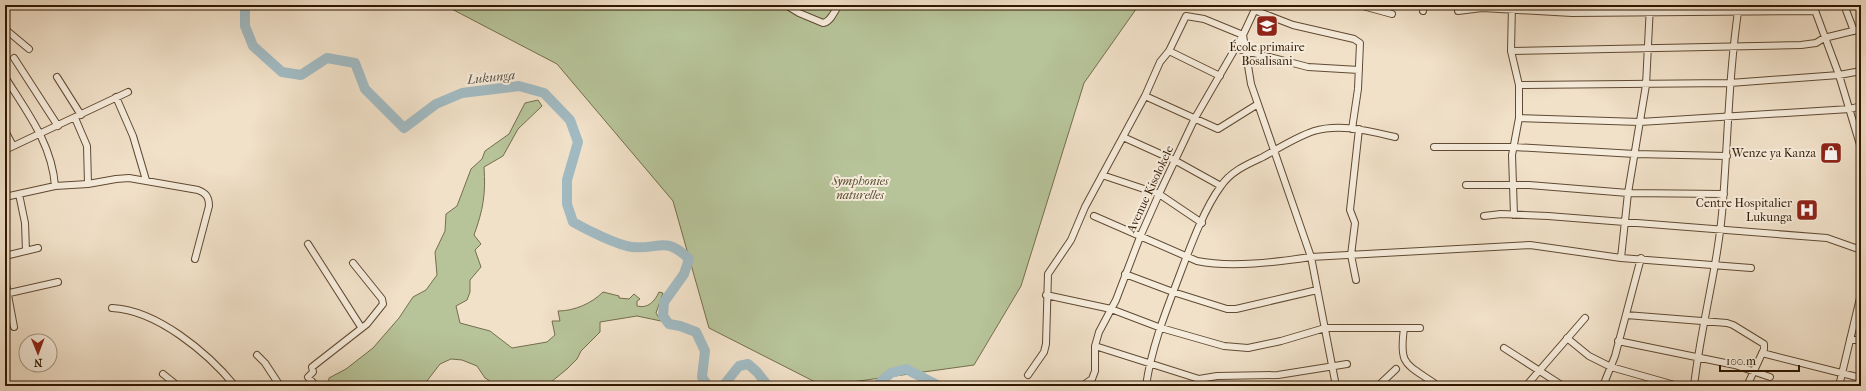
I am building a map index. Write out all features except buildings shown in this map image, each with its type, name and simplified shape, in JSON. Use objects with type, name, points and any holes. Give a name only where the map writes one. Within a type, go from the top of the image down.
[{"type":"street","points":[[786,5],[799,13],[823,23],[830,19],[838,5]]},
{"type":"street","points":[[1359,5],[1392,14]]},
{"type":"street","points":[[1621,258],[1628,193],[1646,84],[1650,5]]},
{"type":"street","points":[[1846,5],[1846,10],[1854,31]]},
{"type":"street","points":[[1255,8],[1293,25],[1357,40],[1360,44],[1350,210],[1355,223],[1351,255],[1356,280]]},
{"type":"street","name":"Avenue Kisolokele","points":[[1082,386],[1092,379],[1095,371],[1095,346],[1099,332],[1111,309],[1159,194],[1176,161],[1195,118],[1243,35],[1255,8]]},
{"type":"street","points":[[1458,11],[1482,8],[1539,8],[1650,13],[1738,8],[1814,8],[1839,75],[1861,148]]},
{"type":"street","points":[[1512,8],[1511,51],[1519,84],[1519,118],[1512,155],[1514,215]]},
{"type":"street","points":[[1694,386],[1703,321],[1720,230],[1727,156],[1730,84],[1738,8]]},
{"type":"street","points":[[1028,375],[1044,352],[1046,344],[1046,295],[1048,274],[1071,240],[1102,175],[1145,96],[1160,62],[1169,51],[1186,16],[1204,19],[1243,35],[1252,84],[1258,104],[1311,257],[1336,386]]},
{"type":"street","points":[[5,29],[29,49]]},
{"type":"street","points":[[1511,51],[1816,44],[1824,38],[1861,29]]},
{"type":"street","points":[[1235,49],[1308,67],[1359,70]]},
{"type":"street","points":[[1169,51],[1220,76]]},
{"type":"street","points":[[14,58],[58,126]]},
{"type":"street","points":[[1519,84],[1730,84],[1839,75],[1861,71]]},
{"type":"street","points":[[57,77],[78,116],[87,146],[88,184]]},
{"type":"street","points":[[5,78],[41,134],[52,165],[55,186]]},
{"type":"street","points":[[5,150],[128,92]]},
{"type":"street","points":[[1145,96],[1218,129],[1258,104]]},
{"type":"street","points":[[116,97],[133,136],[146,180]]},
{"type":"street","points":[[1519,118],[1640,122],[1850,109],[1861,106]]},
{"type":"street","points":[[1146,386],[1149,364],[1186,256],[1220,186],[1240,168],[1314,131],[1355,129],[1395,137]]},
{"type":"street","points":[[5,131],[12,146]]},
{"type":"street","points":[[1123,137],[1176,161],[1220,186]]},
{"type":"street","points":[[1434,146],[1514,147],[1635,154],[1727,156]]},
{"type":"street","points":[[1102,175],[1159,194],[1202,223]]},
{"type":"street","points":[[5,197],[55,186],[88,184],[129,178],[198,190],[206,194],[209,201],[209,206],[195,259]]},
{"type":"street","points":[[1466,185],[1514,185],[1628,193],[1724,194]]},
{"type":"street","points":[[19,194],[24,223],[26,251]]},
{"type":"street","points":[[1094,216],[1186,256],[1210,263],[1278,262],[1311,257],[1530,245],[1621,258],[1641,258],[1751,268]]},
{"type":"street","points":[[1484,216],[1548,216],[1827,238],[1861,250]]},
{"type":"street","points":[[308,244],[361,327]]},
{"type":"street","points":[[5,256],[38,248]]},
{"type":"street","points":[[1603,386],[1611,367],[1641,258]]},
{"type":"street","points":[[316,386],[308,377],[313,372],[312,367],[361,327],[367,324],[383,302],[353,263]]},
{"type":"street","points":[[1125,274],[1173,292],[1227,309],[1236,309],[1317,290]]},
{"type":"street","points":[[5,279],[14,327]]},
{"type":"street","points":[[7,293],[58,282]]},
{"type":"street","points":[[1839,386],[1861,294]]},
{"type":"street","points":[[1046,295],[1111,309],[1161,328],[1224,346],[1248,348],[1281,341],[1325,328],[1420,328]]},
{"type":"street","points":[[112,308],[133,310],[143,314],[192,344],[219,368],[236,386]]},
{"type":"street","points":[[1626,315],[1733,325],[1764,344],[1762,354],[1747,386]]},
{"type":"street","points":[[1526,386],[1584,318]]},
{"type":"street","points":[[1404,328],[1401,350],[1403,359],[1413,369],[1434,382]]},
{"type":"street","points":[[1567,338],[1589,356],[1611,367],[1678,386]]},
{"type":"street","points":[[1850,339],[1861,341]]},
{"type":"street","points":[[1618,341],[1735,365],[1770,377]]},
{"type":"street","points":[[1095,346],[1199,379],[1217,376],[1278,375],[1347,364]]},
{"type":"street","points":[[1504,348],[1563,386]]},
{"type":"street","points":[[1762,354],[1861,378]]},
{"type":"street","points":[[257,355],[265,363],[280,386]]},
{"type":"street","points":[[1378,386],[1396,369]]},
{"type":"street","points":[[163,374],[178,386]]},
{"type":"green space","name":"Symphonies naturelles","points":[[444,5],[1139,5],[1084,83],[1021,286],[974,365],[823,386],[709,328],[673,201],[557,64]]},
{"type":"green space","points":[[538,100],[542,106],[518,129],[503,156],[484,167],[485,186],[483,202],[480,218],[474,235],[481,244],[475,250],[481,267],[470,280],[470,292],[467,300],[456,306],[460,323],[490,331],[512,348],[547,342],[555,335],[552,321],[560,321],[558,311],[571,310],[583,306],[594,300],[603,292],[619,296],[619,298],[629,299],[634,294],[640,299],[637,301],[637,306],[641,307],[651,304],[659,292],[663,293],[656,313],[661,321],[637,316],[600,322],[600,332],[581,351],[577,359],[567,369],[546,386],[498,386],[485,378],[477,366],[462,360],[451,359],[440,364],[423,386],[328,386],[329,378],[346,369],[373,348],[399,318],[413,297],[426,290],[437,275],[435,252],[445,231],[446,214],[457,206],[471,169],[482,159],[485,151],[509,134],[525,103]]},
{"type":"waterway","name":"Lukunga","points":[[245,5],[245,26],[253,46],[282,72],[301,75],[327,58],[355,63],[365,89],[404,128],[436,104],[462,93],[519,86],[544,93],[570,120],[578,142],[567,180],[567,204],[573,222],[594,233],[626,246],[641,247],[668,245],[674,247],[689,259],[684,274],[664,302],[663,316],[669,324],[680,326],[696,332],[705,351],[702,377],[708,386]]},
{"type":"waterway","name":"Lukunga","points":[[723,386],[739,366],[748,364],[757,372],[768,386]]},
{"type":"waterway","name":"Lukunga","points":[[876,386],[891,373],[906,369],[939,386]]},
{"type":"place","name":"École primaire Bosalisani","points":[[1267,26]]},
{"type":"place","name":"Wenze ya Kanza","points":[[1831,153]]},
{"type":"place","name":"Centre Hospitalier Lukunga","points":[[1807,210]]}]
